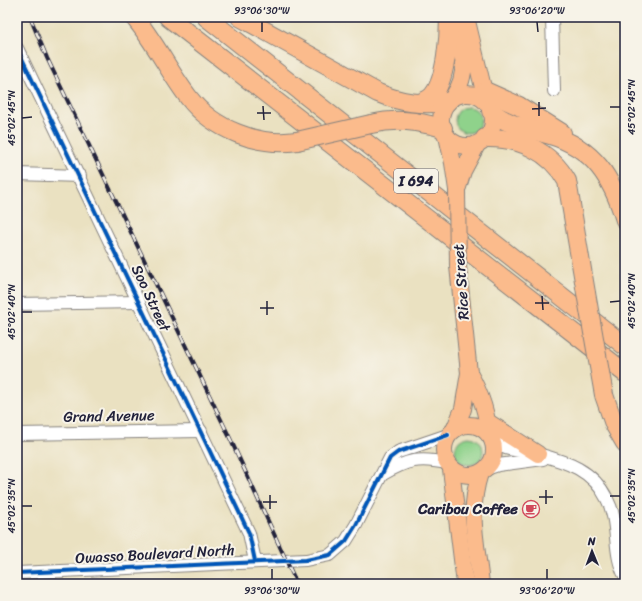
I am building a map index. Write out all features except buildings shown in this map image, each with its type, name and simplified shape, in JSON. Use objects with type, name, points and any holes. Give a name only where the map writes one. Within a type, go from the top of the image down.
[{"type":"highway","points":[[134,17],[161,54],[189,98],[208,116],[247,137],[273,142],[297,141],[371,124],[397,120],[419,122],[445,132]]},
{"type":"highway","name":"I 694","points":[[168,17],[625,373]]},
{"type":"highway","name":"I 694","points":[[206,17],[625,346]]},
{"type":"highway","points":[[240,17],[378,93],[402,102],[420,103],[450,100]]},
{"type":"highway","points":[[420,103],[432,96],[436,91],[446,60],[451,17]]},
{"type":"highway","points":[[488,102],[519,106],[574,140],[590,152],[598,161],[615,190],[625,220]]},
{"type":"highway","points":[[481,141],[508,139],[533,148],[546,155],[559,168],[567,181],[604,395],[614,424],[625,443]]},
{"type":"main road","points":[[451,17],[462,47],[464,74],[462,83],[442,112],[441,120],[445,132],[453,141],[461,145],[481,141],[492,126],[488,102],[466,17]]},
{"type":"main road","points":[[450,100],[467,94],[474,95],[488,102]]},
{"type":"main road","name":"Rice Street","points":[[445,132],[453,163],[457,190],[458,266],[469,373],[463,409],[451,433]]},
{"type":"main road","name":"Rice Street","points":[[457,190],[463,171],[481,141]]},
{"type":"main road","name":"Rice Street","points":[[469,373],[477,386],[489,432]]},
{"type":"main road","points":[[465,584],[449,466],[443,449],[451,433],[468,425],[482,429],[542,456]]},
{"type":"main road","points":[[481,584],[473,527],[473,502],[474,492],[483,471],[493,456],[489,432]]},
{"type":"main road","points":[[449,466],[465,476],[483,471]]},
{"type":"street","points":[[552,17],[554,91]]},
{"type":"street","name":"Soo Street","points":[[17,48],[80,176],[249,533],[255,561]]},
{"type":"street","points":[[17,174],[80,176]]},
{"type":"street","points":[[17,304],[139,302]]},
{"type":"street","name":"Grand Avenue","points":[[17,434],[201,431]]},
{"type":"street","name":"Owasso Boulevard North","points":[[17,573],[318,559],[335,552],[352,533],[383,474],[388,461],[393,455],[451,433]]},
{"type":"street","points":[[483,471],[509,463],[539,460],[542,456],[561,460],[585,471],[602,488],[613,514],[618,559],[625,576]]},
{"type":"street","points":[[383,474],[412,460],[426,459],[449,466]]},
{"type":"green space","points":[[468,107],[477,111],[481,120],[477,129],[468,133],[459,129],[455,120],[459,111]]},
{"type":"green space","points":[[469,437],[475,438],[479,441],[482,445],[482,457],[479,461],[475,464],[469,465],[463,464],[459,461],[456,457],[455,451],[456,445],[459,441],[463,438]]},
{"type":"railway","points":[[30,17],[47,58],[229,436],[297,584]]},
{"type":"cycle path","points":[[17,48],[249,533],[255,561]]},
{"type":"cycle path","points":[[17,573],[306,560],[330,555],[346,541],[356,525],[390,458],[398,452],[448,435]]},
{"type":"place","name":"Caribou Coffee","points":[[531,509]]}]
